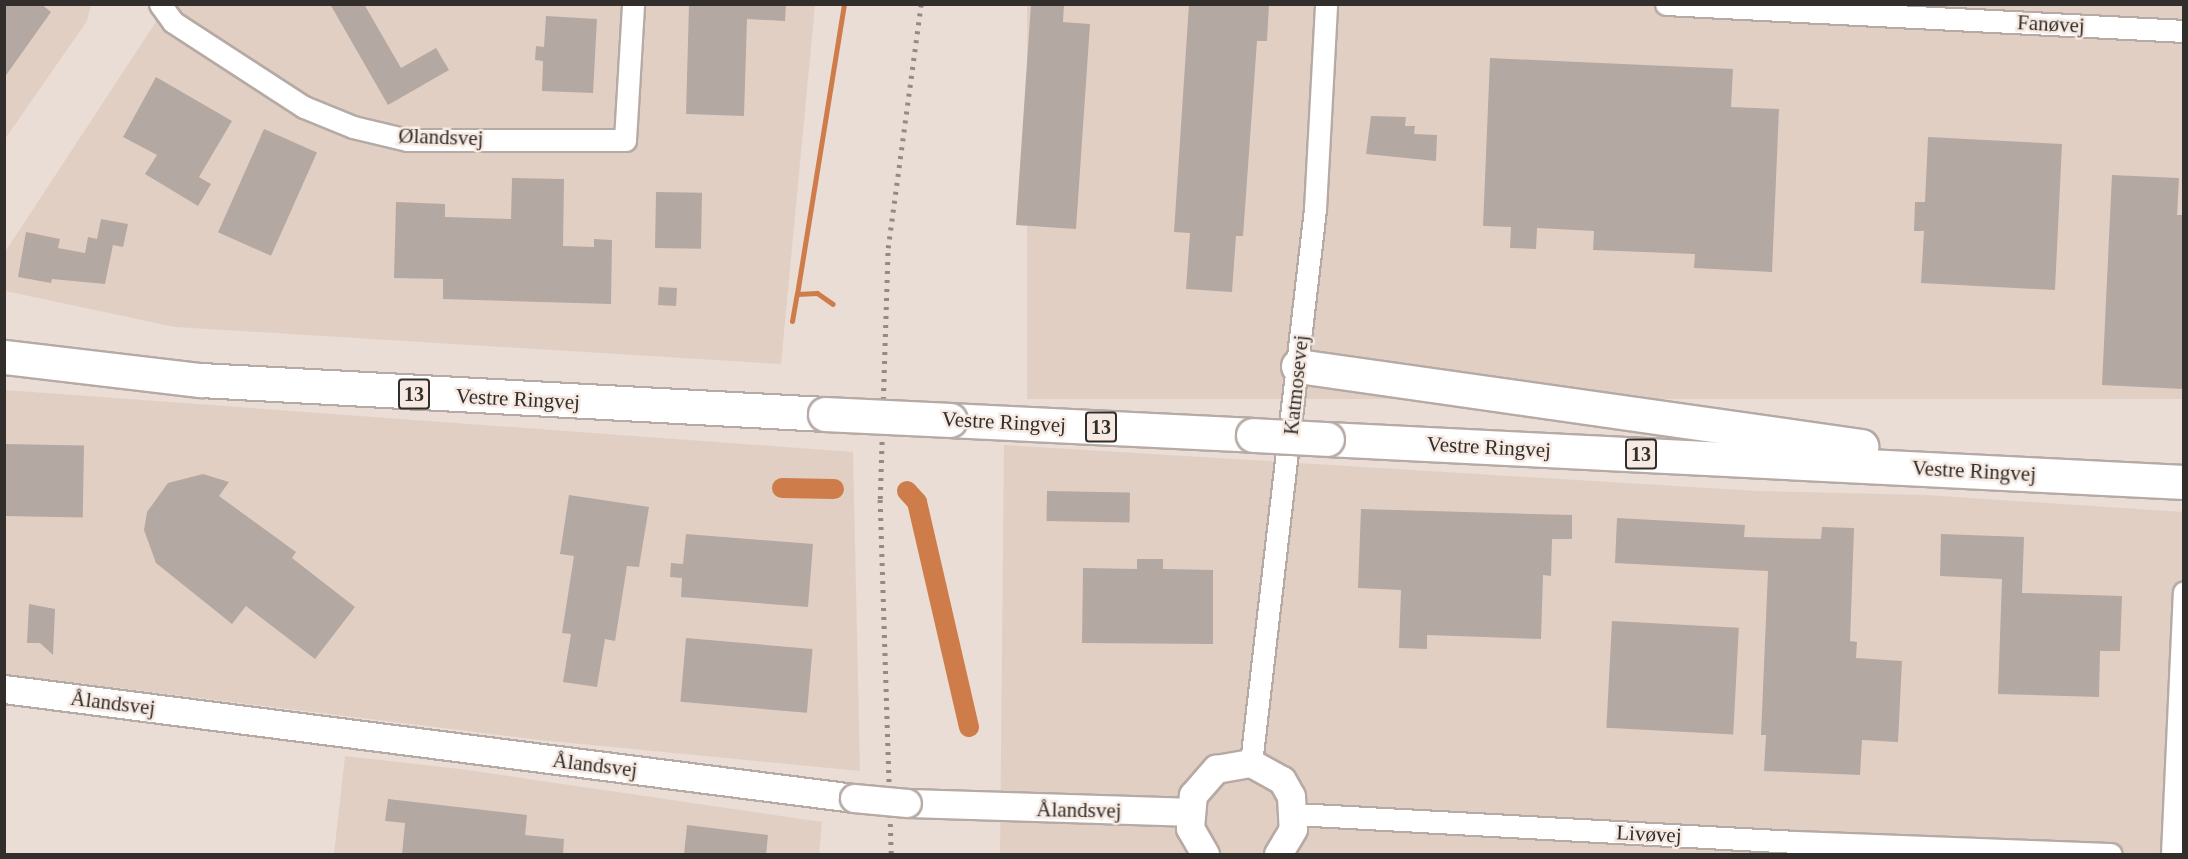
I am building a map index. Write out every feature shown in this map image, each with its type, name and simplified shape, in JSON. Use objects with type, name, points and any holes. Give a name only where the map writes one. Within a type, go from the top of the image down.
[{"type":"main road","name":"Vestre Ringvej","points":[[4,357],[201,380],[825,414],[2184,482]]},
{"type":"main road","points":[[1298,366],[1903,453],[1956,470]]},
{"type":"street","name":"Ølandsvej","points":[[160,4],[173,22],[304,107],[353,127],[407,140],[625,140],[633,4]]},
{"type":"street","name":"Katmosevej","points":[[1251,763],[1315,209],[1326,4]]},
{"type":"street","name":"Fanøvej","points":[[1666,4],[2184,31]]},
{"type":"street","points":[[2172,855],[2184,592]]},
{"type":"street","name":"Ålandsvej","points":[[4,689],[854,798],[907,803],[1189,812]]},
{"type":"street","points":[[1205,855],[1190,828],[1189,812],[1193,795],[1209,775],[1233,763],[1251,763],[1282,780],[1295,814],[1293,829],[1278,855]]},
{"type":"street","name":"Livøvej","points":[[1295,814],[1805,842],[2111,855]]},
{"type":"shaded area","points":[[5,5],[91,5],[87,21],[5,139]]},
{"type":"shaded area","points":[[167,5],[815,5],[781,364],[175,327],[5,291],[5,252]]},
{"type":"shaded area","points":[[1027,5],[2183,5],[2183,399],[1027,399]]},
{"type":"shaded area","points":[[5,390],[853,452],[860,771],[540,740],[5,674]]},
{"type":"shaded area","points":[[1004,445],[1757,491],[1926,495],[2183,512],[2183,854],[1000,854]]},
{"type":"shaded area","points":[[345,756],[460,769],[822,822],[819,854],[334,854]]},
{"type":"building","points":[[4,4],[41,4],[51,12],[4,78]]},
{"type":"building","points":[[330,4],[364,4],[401,68],[436,48],[449,70],[388,105]]},
{"type":"building","points":[[689,4],[786,4],[785,21],[747,19],[744,116],[686,114]]},
{"type":"building","points":[[1031,4],[1064,4],[1063,22],[1090,24],[1076,229],[1016,225]]},
{"type":"building","points":[[1189,4],[1269,4],[1267,41],[1257,41],[1243,236],[1236,236],[1232,292],[1186,289],[1190,233],[1174,232]]},
{"type":"building","points":[[546,16],[597,19],[593,93],[542,91],[543,61],[535,60],[536,46],[544,47]]},
{"type":"building","points":[[1490,58],[1733,69],[1731,107],[1779,109],[1772,272],[1694,268],[1695,254],[1593,250],[1594,231],[1537,228],[1536,249],[1510,248],[1511,227],[1483,226]]},
{"type":"building","points":[[156,77],[232,121],[199,177],[211,184],[198,206],[145,174],[157,155],[123,137]]},
{"type":"building","points":[[1371,116],[1406,117],[1405,126],[1415,126],[1414,134],[1437,135],[1436,161],[1366,154]]},
{"type":"building","points":[[264,129],[317,153],[271,256],[218,232]]},
{"type":"building","points":[[1928,137],[2062,144],[2055,290],[1921,283],[1924,231],[1914,231],[1915,202],[1925,202]]},
{"type":"building","points":[[2112,175],[2179,178],[2177,215],[2184,215],[2184,389],[2102,385]]},
{"type":"building","points":[[512,178],[564,179],[563,246],[594,247],[594,239],[612,240],[611,304],[443,299],[443,279],[394,278],[396,202],[445,204],[445,217],[511,219]]},
{"type":"building","points":[[656,192],[702,193],[701,249],[655,248]]},
{"type":"building","points":[[101,219],[128,224],[123,247],[113,245],[105,284],[52,279],[51,283],[18,277],[26,232],[60,239],[58,248],[85,253],[88,237],[97,239]]},
{"type":"building","points":[[659,287],[677,288],[676,306],[658,305]]},
{"type":"building","points":[[4,444],[84,445],[83,517],[4,516]]},
{"type":"building","points":[[203,474],[229,482],[219,496],[296,552],[292,558],[355,607],[315,659],[246,606],[232,624],[156,563],[144,530],[147,512],[168,483]]},
{"type":"building","points":[[1047,491],[1130,492],[1129,522],[1046,521]]},
{"type":"building","points":[[569,495],[649,507],[639,567],[627,566],[615,641],[605,639],[597,687],[563,682],[571,634],[562,633],[574,556],[560,554]]},
{"type":"building","points":[[1361,509],[1572,515],[1572,539],[1552,539],[1551,576],[1543,575],[1541,639],[1427,635],[1427,649],[1399,648],[1401,590],[1358,588]]},
{"type":"building","points":[[1617,518],[1745,525],[1744,537],[1821,539],[1822,527],[1854,528],[1850,641],[1857,642],[1856,658],[1902,661],[1898,742],[1862,740],[1860,775],[1764,771],[1766,735],[1761,735],[1768,571],[1615,563]]},
{"type":"building","points":[[686,534],[813,544],[808,607],[681,597],[682,578],[670,577],[671,563],[683,564]]},
{"type":"building","points":[[1941,534],[2024,537],[2022,593],[2122,596],[2120,651],[2100,651],[2099,697],[1998,694],[2002,579],[1940,576]]},
{"type":"building","points":[[1137,559],[1163,559],[1163,569],[1213,570],[1213,644],[1082,643],[1083,568],[1137,569]]},
{"type":"building","points":[[29,604],[55,609],[53,655],[40,643],[27,643]]},
{"type":"building","points":[[1612,621],[1739,628],[1733,735],[1606,728]]},
{"type":"building","points":[[686,638],[813,649],[807,713],[680,702]]},
{"type":"building","points":[[388,799],[527,815],[525,835],[564,839],[563,855],[402,855],[405,823],[385,821]]},
{"type":"building","points":[[687,825],[768,835],[766,855],[684,855]]},
{"type":"waterway","points":[[797,294],[844,4]]},
{"type":"waterway","points":[[792,321],[797,294],[817,293],[833,304]]},
{"type":"waterway","points":[[782,488],[834,489]]},
{"type":"waterway","points":[[907,491],[917,502],[969,727]]},
{"type":"railway","points":[[891,854],[880,499],[888,248],[921,4]]}]
